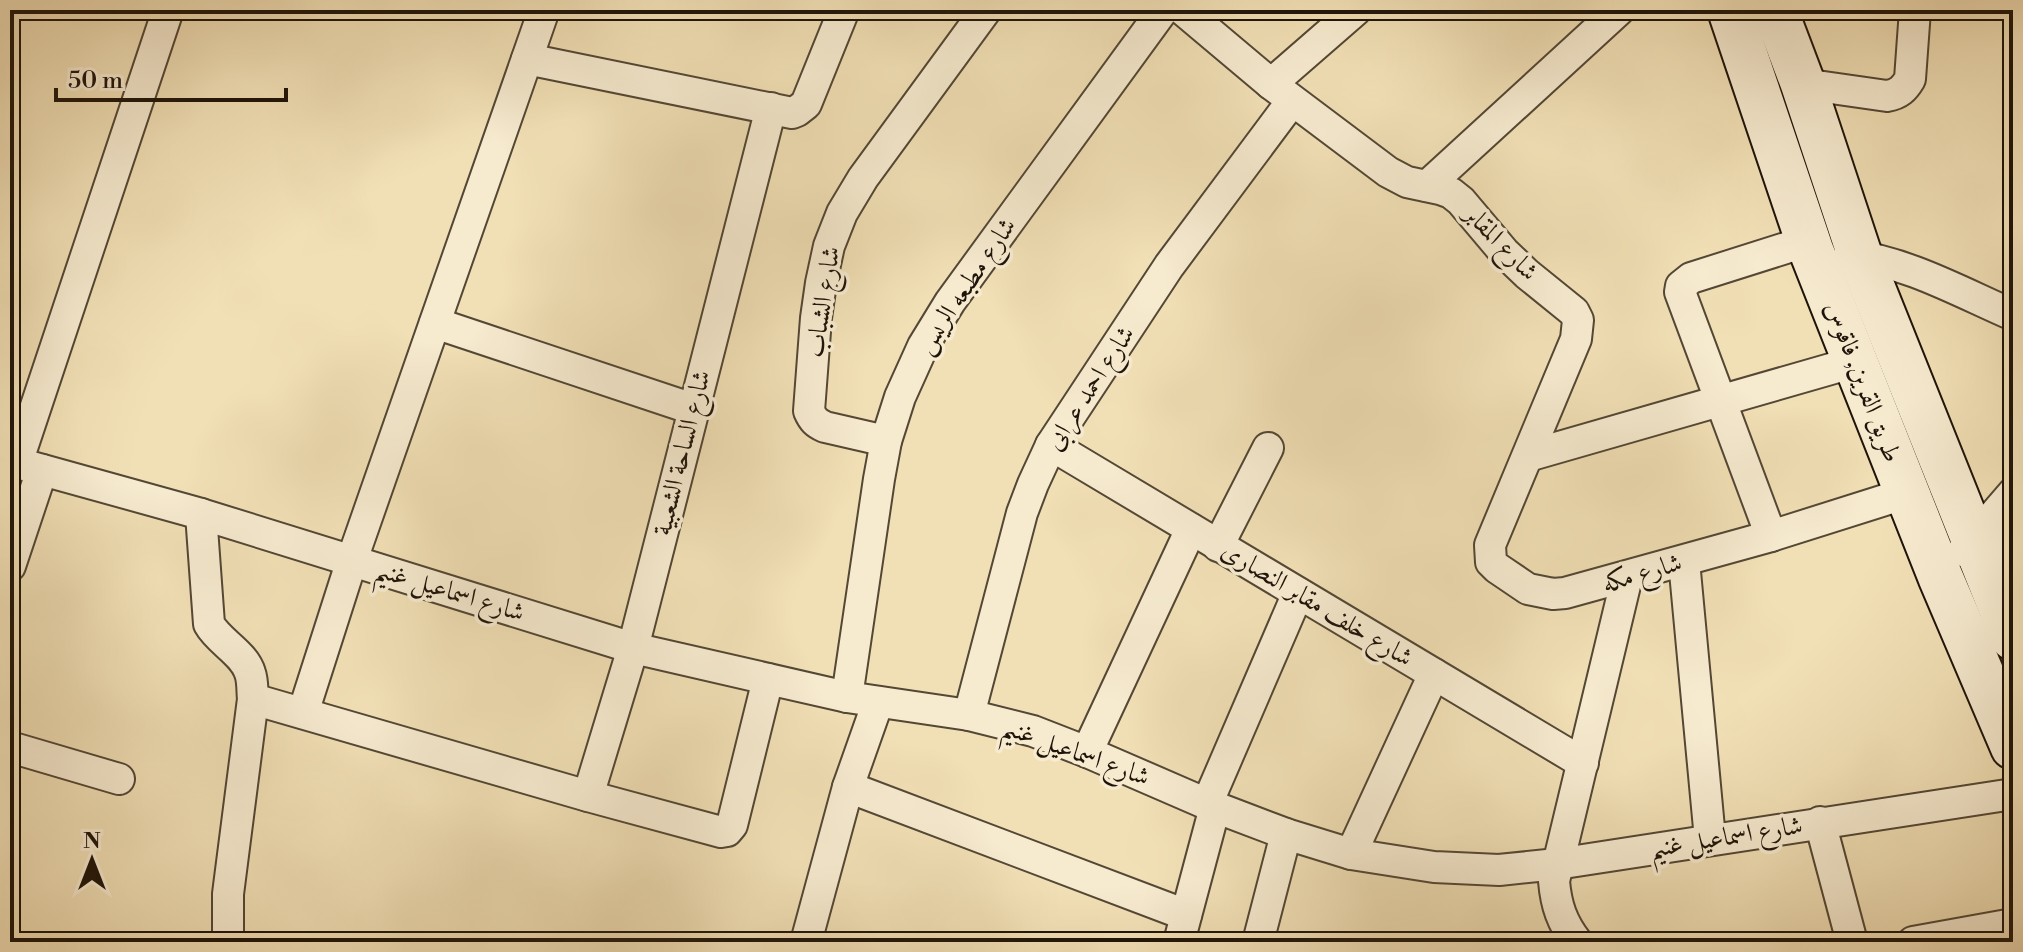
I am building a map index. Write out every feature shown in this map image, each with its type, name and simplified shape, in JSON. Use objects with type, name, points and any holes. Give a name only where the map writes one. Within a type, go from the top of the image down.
[{"type":"main road","name":"طريق القرين, فاقوس","points":[[1730,10],[1810,246],[1940,576],[2013,747]]},
{"type":"main road","name":"طريق القرين, فاقوس","points":[[1775,10],[1860,256],[1991,537],[2013,638]]},
{"type":"street","points":[[303,713],[352,560],[544,10]]},
{"type":"street","name":"شارع الساحة الشعبية","points":[[588,796],[633,648],[693,409],[781,110],[802,108],[806,104],[844,10]]},
{"type":"street","name":"شارع الشباب","points":[[886,441],[817,424],[809,411],[816,318],[829,246],[842,213],[863,178],[986,10]]},
{"type":"street","name":"شارع مطبعه الريس","points":[[847,697],[886,441],[900,397],[923,346],[950,302],[1163,10]]},
{"type":"street","name":"شارع المقابر","points":[[1183,10],[1282,92],[1388,172],[1407,182],[1451,193],[1504,252],[1574,312],[1578,320],[1576,339],[1528,456]]},
{"type":"street","name":"شارع احمد عرابى","points":[[969,715],[1022,513],[1051,445],[1282,92],[1356,10]]},
{"type":"street","points":[[1427,186],[1619,10]]},
{"type":"street","points":[[1803,84],[1887,96],[1897,94],[1910,79],[1915,10]]},
{"type":"street","points":[[10,566],[23,465],[160,13]]},
{"type":"street","points":[[527,59],[781,110]]},
{"type":"street","points":[[1771,536],[1681,299],[1681,286],[1691,278],[1810,246],[1890,263],[2013,315]]},
{"type":"street","points":[[435,323],[693,409]]},
{"type":"street","points":[[1528,456],[1855,362]]},
{"type":"street","name":"شارع خلف مقابر النصارى","points":[[1051,445],[1583,763]]},
{"type":"street","points":[[1218,546],[1268,448]]},
{"type":"street","name":"شارع مكه","points":[[1528,456],[1490,545],[1491,562],[1528,589],[1553,594],[1578,591],[1684,561],[1907,493]]},
{"type":"street","name":"شارع اسماعيل غنيم","points":[[23,465],[201,514],[633,648],[847,697],[969,715],[1033,731],[1211,806],[1351,854],[1434,867],[1499,870],[1557,864],[2013,794]]},
{"type":"street","points":[[1940,576],[1991,537],[2013,493]]},
{"type":"street","points":[[201,514],[209,624],[250,671],[253,699],[228,894],[228,942]]},
{"type":"street","points":[[1087,752],[1191,529]]},
{"type":"street","points":[[1684,561],[1710,839]]},
{"type":"street","points":[[1577,942],[1560,915],[1554,881],[1627,577]]},
{"type":"street","points":[[848,787],[1182,928],[1211,806],[1298,593]]},
{"type":"street","points":[[1351,854],[1434,674]]},
{"type":"street","points":[[253,699],[721,832],[732,825],[768,679]]},
{"type":"street","points":[[811,940],[848,787],[878,702]]},
{"type":"street","points":[[10,747],[119,779]]},
{"type":"street","points":[[1820,822],[1852,942]]},
{"type":"street","points":[[1258,942],[1286,834]]},
{"type":"street","points":[[1913,942],[2013,924]]}]
